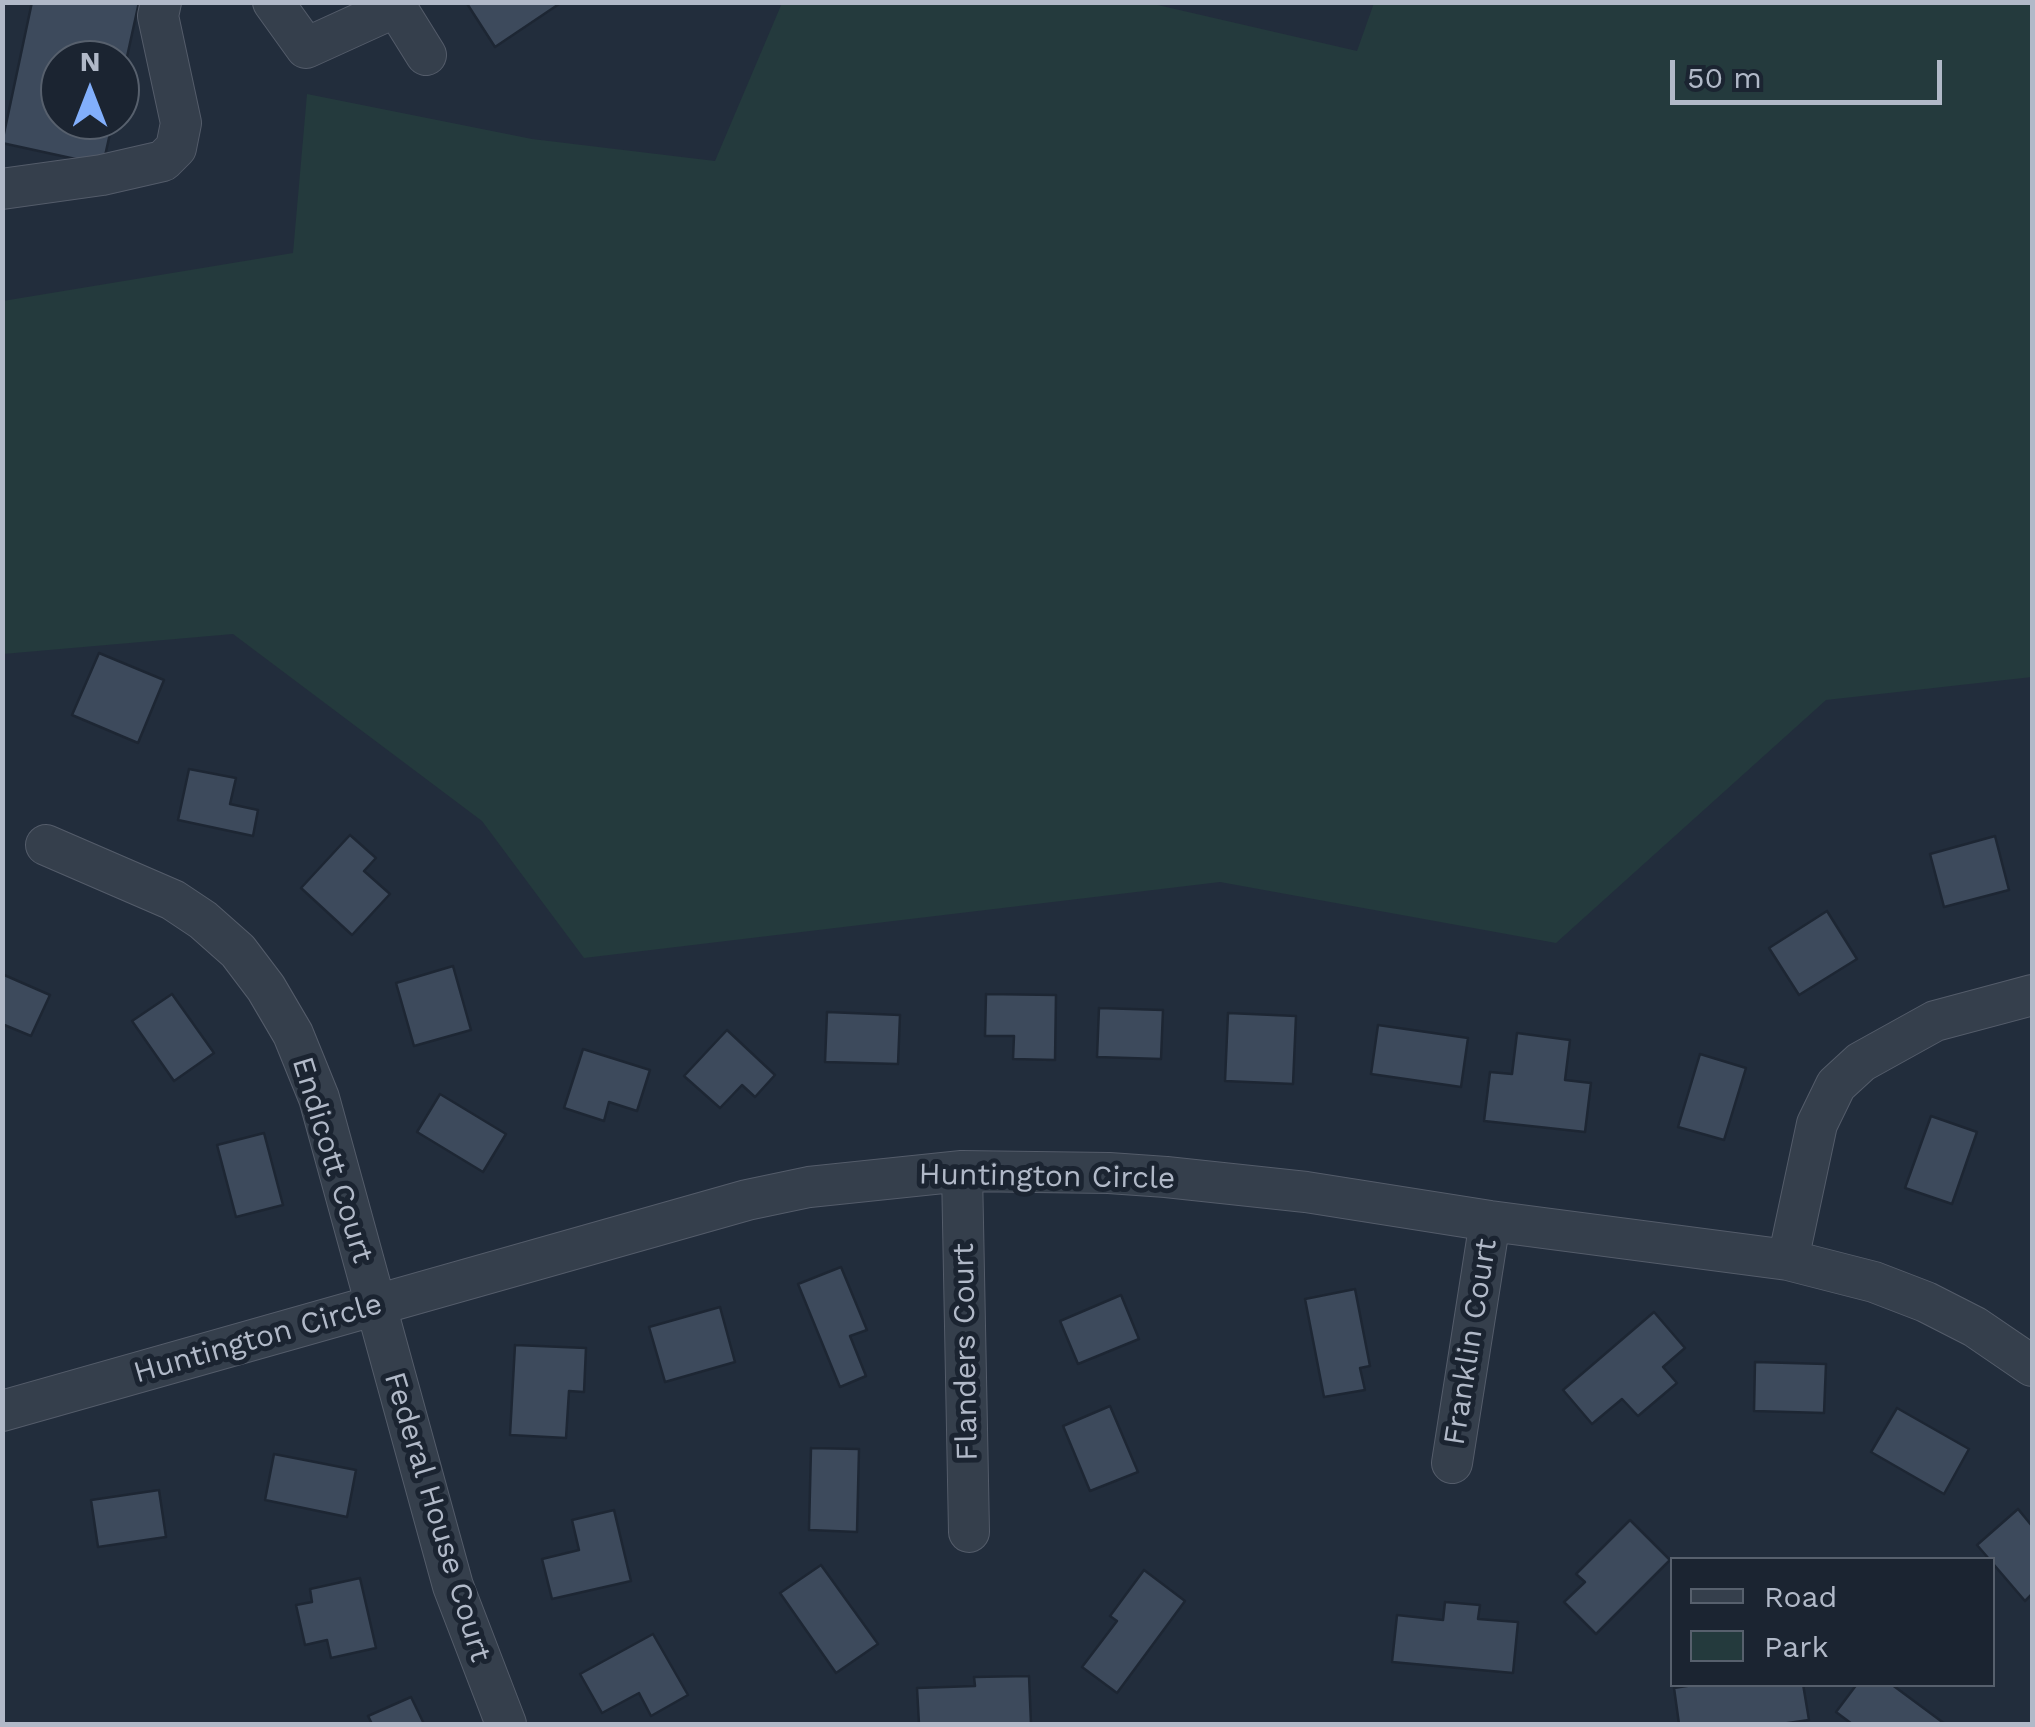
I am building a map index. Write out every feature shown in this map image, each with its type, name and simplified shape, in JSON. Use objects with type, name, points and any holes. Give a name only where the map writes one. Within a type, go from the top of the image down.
[{"type":"street","points":[[2,189],[102,176],[163,161],[176,148],[181,124],[158,16],[160,2]]},
{"type":"street","points":[[273,2],[306,48],[394,5],[426,54]]},
{"type":"street","name":"Endicott Court","points":[[46,845],[188,910],[238,950],[266,988],[293,1034],[319,1098],[375,1306]]},
{"type":"street","points":[[1788,1260],[1817,1124],[1836,1086],[1862,1062],[1934,1021],[2032,995]]},
{"type":"street","name":"Huntington Circle","points":[[2,1411],[746,1200],[809,1187],[962,1171],[1108,1172],[1306,1192],[1490,1221],[1788,1260],[1874,1282],[1926,1302],[1975,1327],[2032,1366]]},
{"type":"street","name":"Flanders Court","points":[[962,1171],[969,1532]]},
{"type":"street","name":"Franklin Court","points":[[1452,1463],[1490,1221]]},
{"type":"street","name":"Federal House Court","points":[[375,1306],[453,1586],[506,1724]]},
{"type":"green space","points":[[782,3],[1149,3],[1357,51],[1374,3],[2032,3],[2032,677],[1826,700],[1556,943],[1220,882],[584,958],[482,821],[233,634],[3,654],[3,301],[293,253],[307,94],[532,139],[715,161]]},
{"type":"building","points":[[32,2],[139,2],[131,40],[40,40],[40,140],[109,140],[103,165],[2,143]]},
{"type":"building","points":[[466,2],[562,2],[495,47]]},
{"type":"building","points":[[99,653],[164,680],[138,743],[72,715]]},
{"type":"building","points":[[189,769],[236,778],[230,804],[258,810],[253,836],[178,820]]},
{"type":"building","points":[[350,835],[376,858],[364,871],[390,894],[352,935],[301,888]]},
{"type":"building","points":[[1995,836],[2009,890],[1944,907],[1930,854]]},
{"type":"building","points":[[1827,911],[1857,959],[1799,995],[1769,948]]},
{"type":"building","points":[[453,966],[471,1030],[414,1046],[396,983]]},
{"type":"building","points":[[2,974],[50,995],[31,1036],[2,1024]]},
{"type":"building","points":[[172,994],[214,1053],[174,1081],[132,1021]]},
{"type":"building","points":[[986,994],[1056,995],[1055,1060],[1013,1059],[1014,1036],[985,1036]]},
{"type":"building","points":[[1099,1008],[1163,1010],[1161,1059],[1097,1057]]},
{"type":"building","points":[[827,1012],[900,1015],[898,1064],[825,1062]]},
{"type":"building","points":[[1228,1013],[1296,1016],[1293,1084],[1225,1081]]},
{"type":"building","points":[[1378,1025],[1468,1038],[1461,1087],[1371,1074]]},
{"type":"building","points":[[727,1030],[775,1075],[755,1097],[742,1085],[720,1108],[684,1076]]},
{"type":"building","points":[[1517,1033],[1570,1040],[1565,1080],[1591,1083],[1585,1132],[1484,1121],[1490,1072],[1512,1074]]},
{"type":"building","points":[[583,1049],[650,1070],[637,1111],[609,1102],[604,1121],[564,1108]]},
{"type":"building","points":[[1700,1054],[1746,1068],[1724,1140],[1678,1127]]},
{"type":"building","points":[[440,1094],[506,1134],[483,1172],[417,1132]]},
{"type":"building","points":[[1931,1116],[1977,1132],[1952,1204],[1905,1188]]},
{"type":"building","points":[[264,1133],[283,1205],[236,1217],[217,1145]]},
{"type":"building","points":[[841,1267],[867,1330],[850,1336],[866,1376],[840,1387],[798,1284]]},
{"type":"building","points":[[1355,1289],[1370,1366],[1360,1368],[1365,1390],[1324,1397],[1305,1299]]},
{"type":"building","points":[[1121,1295],[1139,1339],[1078,1364],[1060,1321]]},
{"type":"building","points":[[720,1307],[735,1362],[665,1382],[649,1327]]},
{"type":"building","points":[[1654,1312],[1685,1348],[1663,1367],[1677,1383],[1638,1416],[1622,1399],[1592,1424],[1563,1390]]},
{"type":"building","points":[[515,1345],[586,1348],[584,1392],[569,1391],[566,1438],[510,1435]]},
{"type":"building","points":[[1755,1362],[1826,1364],[1824,1413],[1754,1411]]},
{"type":"building","points":[[1110,1406],[1138,1472],[1090,1491],[1063,1426]]},
{"type":"building","points":[[1897,1408],[1969,1449],[1944,1494],[1871,1452]]},
{"type":"building","points":[[811,1448],[859,1449],[857,1532],[809,1530]]},
{"type":"building","points":[[274,1454],[356,1470],[347,1517],[265,1500]]},
{"type":"building","points":[[159,1490],[166,1537],[98,1547],[91,1500]]},
{"type":"building","points":[[2018,1509],[2032,1526],[2032,1594],[2025,1601],[1995,1566],[1995,1557],[1987,1557],[1977,1545]]},
{"type":"building","points":[[614,1510],[631,1581],[552,1599],[542,1559],[579,1550],[572,1520]]},
{"type":"building","points":[[1630,1520],[1670,1560],[1596,1634],[1564,1602],[1585,1582],[1576,1574]]},
{"type":"building","points":[[821,1565],[878,1644],[836,1673],[780,1593]]},
{"type":"building","points":[[1144,1570],[1185,1601],[1117,1693],[1082,1667],[1117,1621],[1110,1616]]},
{"type":"building","points":[[360,1578],[376,1648],[331,1658],[327,1640],[305,1645],[296,1605],[312,1602],[310,1589]]},
{"type":"building","points":[[1445,1602],[1480,1605],[1478,1619],[1518,1622],[1513,1673],[1392,1662],[1397,1615],[1443,1620]]},
{"type":"building","points":[[653,1634],[688,1695],[651,1716],[639,1693],[602,1713],[580,1674]]},
{"type":"building","points":[[1029,1676],[1031,1724],[919,1724],[917,1688],[975,1686],[974,1677]]},
{"type":"building","points":[[1804,1687],[1809,1720],[1781,1724],[1679,1724],[1674,1688]]},
{"type":"building","points":[[1855,1687],[1895,1687],[1945,1724],[1852,1724],[1836,1712]]},
{"type":"building","points":[[411,1697],[424,1724],[372,1724],[368,1716]]}]
